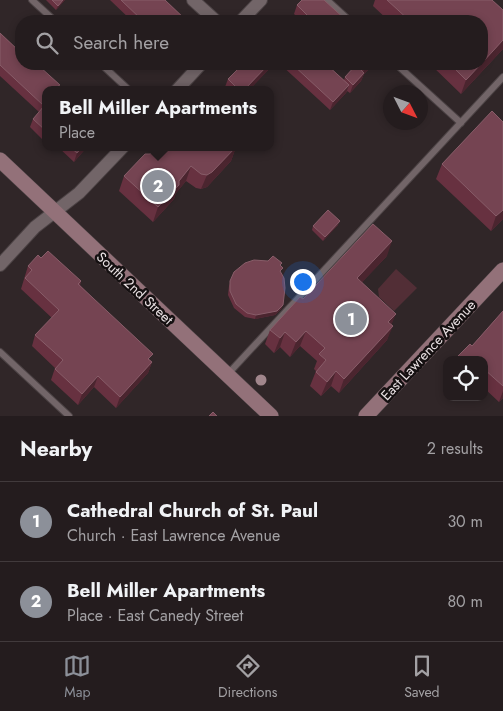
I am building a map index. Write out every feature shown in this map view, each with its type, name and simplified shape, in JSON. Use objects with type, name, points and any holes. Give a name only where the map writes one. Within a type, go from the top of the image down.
[{"type":"main road","name":"South 2nd Street","points":[[0,160],[271,416]]},
{"type":"main road","name":"East Lawrence Avenue","points":[[366,416],[503,270]]},
{"type":"street","points":[[193,0],[209,15]]},
{"type":"street","points":[[247,15],[261,0]]},
{"type":"street","points":[[181,86],[195,70]]},
{"type":"street","points":[[0,265],[33,230],[79,194],[118,151]]},
{"type":"lane","points":[[32,0],[48,15]]},
{"type":"lane","points":[[327,0],[343,15]]},
{"type":"lane","points":[[107,70],[125,86]]},
{"type":"lane","points":[[403,70],[461,122]]},
{"type":"lane","points":[[227,375],[503,77]]},
{"type":"lane","points":[[0,352],[69,416]]},
{"type":"shaded area","points":[[396,269],[417,288],[394,311],[379,297],[378,289]]},
{"type":"building","points":[[52,0],[63,0],[58,6]]},
{"type":"building","points":[[121,0],[165,0],[181,15],[137,15]]},
{"type":"building","points":[[302,0],[324,0],[340,15],[307,15],[297,5]]},
{"type":"building","points":[[387,0],[492,0],[503,10],[503,40],[488,56],[488,15],[403,15]]},
{"type":"building","points":[[0,33],[15,47],[15,70],[43,70],[60,85],[42,86],[42,104],[0,65]]},
{"type":"building","points":[[237,70],[263,70],[248,86],[235,86],[228,79]]},
{"type":"building","points":[[298,70],[333,70],[349,85],[333,102]]},
{"type":"building","points":[[351,70],[361,70],[364,73],[353,85],[345,77]]},
{"type":"building","points":[[456,70],[475,70],[466,80]]},
{"type":"building","points":[[42,108],[42,127],[33,119]]},
{"type":"building","points":[[492,111],[503,122],[503,210],[496,216],[442,164]]},
{"type":"building","points":[[153,151],[232,151],[207,175],[201,174],[191,166],[179,181],[179,185],[158,207],[124,176],[145,154],[150,154]]},
{"type":"building","points":[[328,210],[340,221],[325,237],[313,226]]},
{"type":"building","points":[[373,224],[392,241],[357,278],[396,314],[388,322],[393,326],[344,379],[336,371],[327,382],[316,372],[326,360],[319,354],[325,348],[306,331],[296,342],[285,332],[280,338],[270,330],[300,297],[303,299]]},
{"type":"building","points":[[48,251],[81,281],[78,284],[153,354],[148,359],[152,362],[120,397],[98,376],[82,394],[55,369],[63,360],[35,335],[59,310],[25,278],[32,270],[28,266],[38,255],[41,258]]},
{"type":"building","points":[[273,256],[282,263],[280,265],[283,268],[280,271],[284,278],[285,288],[283,305],[277,311],[256,315],[247,313],[236,304],[230,291],[230,281],[234,272],[245,263],[254,260],[268,261]]},
{"type":"building","points":[[503,311],[503,386],[488,373],[488,356],[458,356],[470,344],[472,346]]},
{"type":"building","points":[[213,412],[217,416],[209,416]]},
{"type":"place","name":"Bell Miller Apartments","points":[[158,186]]},
{"type":"place","name":"Cathedral Church of St. Paul","points":[[351,319]]}]
